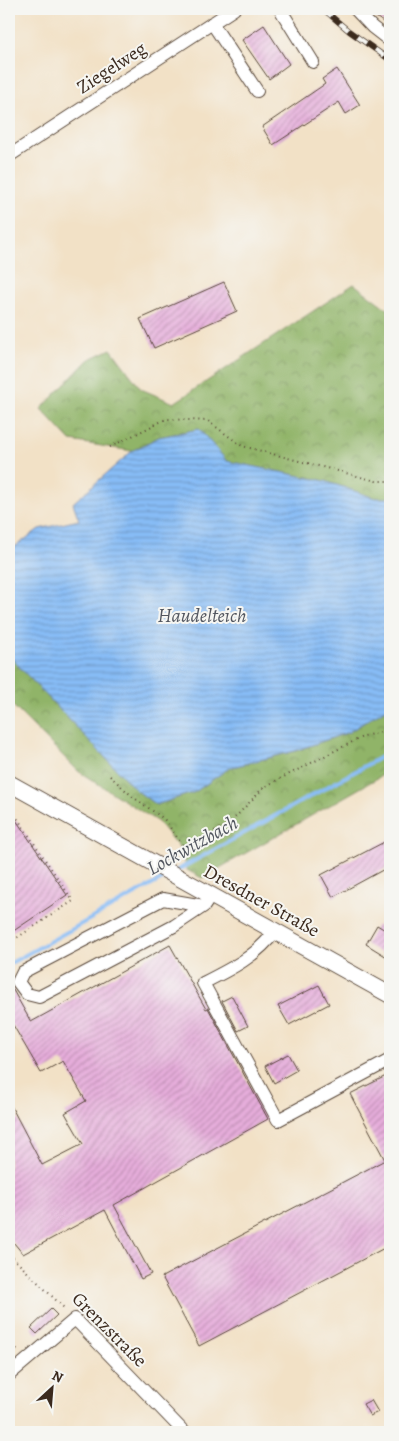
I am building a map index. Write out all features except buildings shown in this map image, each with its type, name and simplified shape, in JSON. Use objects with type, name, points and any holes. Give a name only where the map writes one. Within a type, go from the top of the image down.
[{"type":"main road","name":"Dresdner Straße","points":[[9,783],[180,877],[208,900],[276,930],[390,995]]},
{"type":"street","name":"Ziegelweg","points":[[9,156],[234,9]]},
{"type":"street","points":[[280,9],[313,62]]},
{"type":"street","points":[[356,9],[372,27],[390,41]]},
{"type":"street","points":[[212,23],[257,91]]},
{"type":"street","points":[[163,899],[208,900],[174,926],[39,996],[27,994],[18,982],[23,972],[163,899]]},
{"type":"street","points":[[276,930],[262,948],[232,968],[203,983],[278,1120],[390,1060]]},
{"type":"street","points":[[9,1374],[75,1319]]},
{"type":"street","name":"Grenzstraße","points":[[75,1319],[184,1432]]},
{"type":"path","points":[[110,447],[166,419],[208,421],[242,446],[376,481],[390,481]]},
{"type":"path","points":[[158,865],[168,862],[180,849],[230,823],[264,787],[364,736],[390,730]]},
{"type":"path","points":[[110,776],[133,797],[164,819],[184,847]]},
{"type":"path","points":[[9,943],[73,901],[11,809]]},
{"type":"path","name":"Grenzstraße","points":[[9,1254],[75,1319]]},
{"type":"path","points":[[9,1342],[27,1358]]},
{"type":"green space","points":[[354,284],[390,311],[390,498],[375,498],[325,481],[226,461],[199,429],[159,437],[132,451],[71,441],[41,409],[88,360],[111,349],[141,389],[174,403]]},
{"type":"green space","points":[[9,656],[136,790],[156,805],[195,792],[229,768],[295,751],[349,732],[390,706],[390,771],[202,878],[187,870],[180,849],[158,822],[78,771],[9,702]]},
{"type":"water","name":"Haudelteich","points":[[199,429],[227,461],[325,481],[375,498],[390,498],[390,706],[349,732],[295,751],[229,768],[195,792],[156,805],[136,790],[9,656],[9,551],[39,529],[79,520],[73,503],[132,451],[159,437]]},
{"type":"waterway","name":"Lockwitzbach","points":[[176,871],[390,752]]},
{"type":"waterway","name":"Lockwitzbach","points":[[9,964],[168,876]]},
{"type":"railway","points":[[323,9],[349,31],[390,60]]}]
